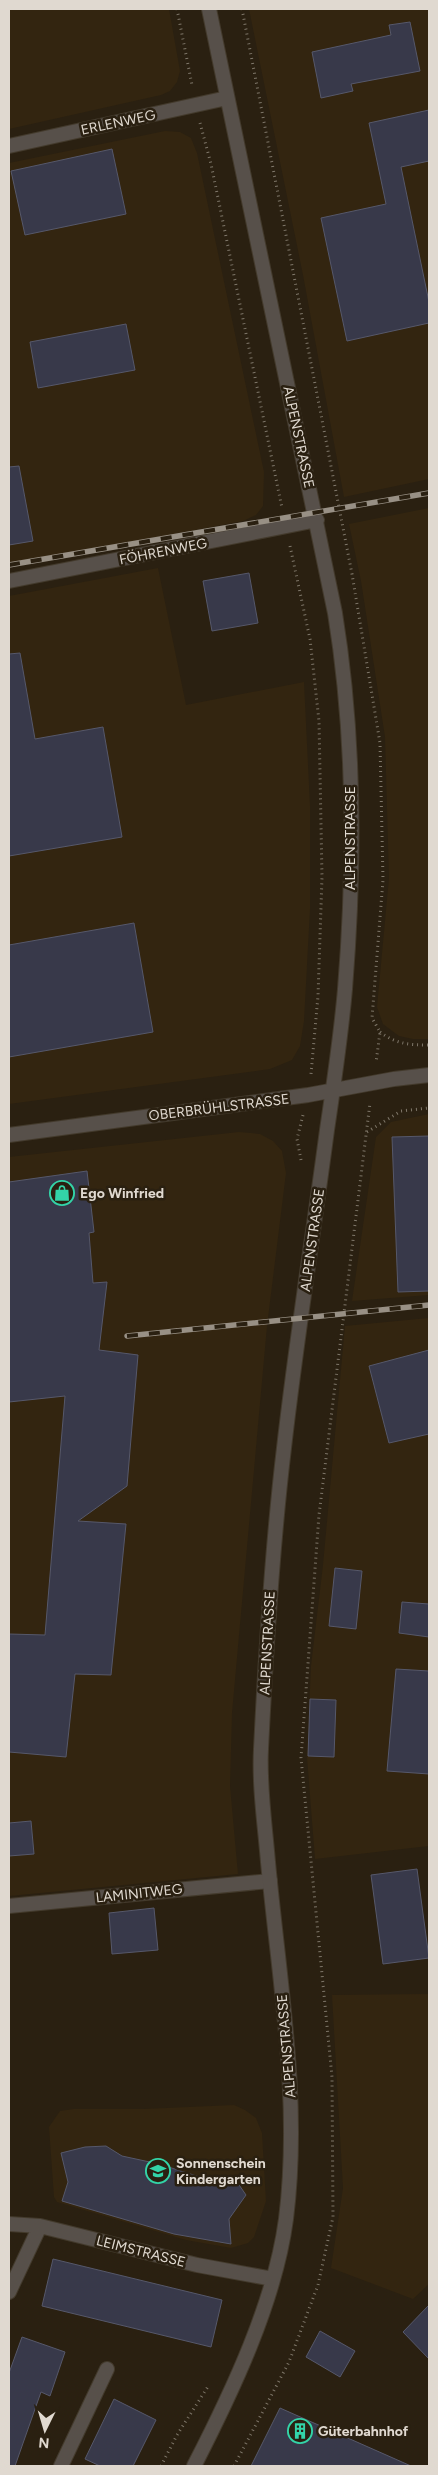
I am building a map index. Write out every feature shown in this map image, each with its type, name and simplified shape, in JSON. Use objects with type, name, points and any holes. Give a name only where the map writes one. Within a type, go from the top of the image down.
[{"type":"street","name":"ALPENSTRASSE","points":[[194,2466],[244,2362],[273,2279],[285,2222],[291,2133],[288,2043],[270,1881],[260,1767],[268,1604],[284,1446],[345,990],[349,921],[350,785],[349,731],[342,650],[317,520],[208,9]]},
{"type":"street","name":"ERLENWEG","points":[[9,146],[227,98]]},
{"type":"street","name":"FÖHRENWEG","points":[[9,581],[317,520]]},
{"type":"street","name":"OBERBRÜHLSTRASSE","points":[[9,1135],[333,1091],[394,1079],[429,1075]]},
{"type":"street","name":"LAMINITWEG","points":[[9,1906],[270,1881]]},
{"type":"street","name":"LEIMSTRASSE","points":[[9,2224],[40,2226],[197,2265],[273,2279]]},
{"type":"street","points":[[9,2292],[40,2226]]},
{"type":"street","points":[[61,2466],[107,2370]]},
{"type":"path","points":[[380,1032],[392,1041],[409,1045],[429,1045]]},
{"type":"path","points":[[234,2466],[289,2362],[318,2285],[333,2217],[332,2077],[301,1758],[319,1515],[366,1133],[401,1111],[429,1108]]},
{"type":"shaded area","points":[[9,9],[169,9],[180,71],[177,82],[170,91],[161,95],[9,129]]},
{"type":"shaded area","points":[[249,9],[429,9],[429,479],[344,497],[303,275]]},
{"type":"shaded area","points":[[165,131],[180,132],[191,138],[197,153],[264,472],[263,506],[256,515],[243,521],[9,565],[9,163]]},
{"type":"shaded area","points":[[429,508],[429,1039],[413,1039],[399,1036],[383,1024],[377,1007],[389,878],[385,737],[361,581],[349,524]]},
{"type":"shaded area","points":[[158,568],[186,705],[304,682],[310,806],[310,909],[304,1021],[300,1046],[292,1060],[270,1069],[9,1104],[9,596]]},
{"type":"shaded area","points":[[429,1114],[429,1295],[352,1301],[376,1137],[391,1122]]},
{"type":"shaded area","points":[[239,1132],[260,1134],[273,1141],[282,1151],[286,1173],[267,1326],[232,1713],[230,1786],[238,1874],[9,1896],[9,1157]]},
{"type":"shaded area","points":[[429,1318],[429,1846],[315,1859],[307,1757],[311,1666],[323,1565],[345,1326]]},
{"type":"shaded area","points":[[429,1994],[429,2284],[413,2299],[331,2268],[343,2188],[332,1995]]},
{"type":"shaded area","name":"Sonnenschein Kindergarten","points":[[234,2105],[256,2118],[262,2133],[266,2201],[254,2237],[248,2243],[231,2248],[186,2240],[57,2202],[54,2197],[49,2127],[60,2111],[74,2109],[144,2109]]},
{"type":"building","points":[[410,22],[420,71],[351,84],[353,91],[321,98],[312,52],[391,35],[389,25]]},
{"type":"building","points":[[429,110],[429,161],[401,167],[429,302],[429,323],[347,341],[321,218],[386,204],[369,123]]},
{"type":"building","points":[[112,149],[126,214],[25,235],[11,171]]},
{"type":"building","points":[[126,324],[135,370],[38,388],[30,342]]},
{"type":"building","points":[[19,466],[33,541],[9,545],[9,467]]},
{"type":"building","points":[[249,573],[258,623],[212,631],[203,581]]},
{"type":"building","points":[[20,653],[35,739],[103,727],[122,837],[9,856],[9,654]]},
{"type":"building","points":[[134,923],[153,1032],[9,1057],[9,945]]},
{"type":"building","points":[[429,1136],[429,1291],[398,1292],[392,1137]]},
{"type":"building","points":[[87,1171],[94,1232],[89,1233],[93,1283],[107,1282],[99,1350],[138,1355],[127,1486],[78,1521],[126,1524],[111,1675],[75,1674],[66,1757],[9,1752],[9,1634],[45,1635],[65,1396],[9,1402],[9,1182]]},
{"type":"building","points":[[429,1350],[429,1434],[389,1443],[369,1366]]},
{"type":"building","points":[[335,1568],[362,1571],[356,1629],[329,1626]]},
{"type":"building","points":[[402,1602],[429,1604],[429,1637],[399,1633]]},
{"type":"building","points":[[396,1669],[429,1671],[429,1774],[387,1771]]},
{"type":"building","points":[[310,1699],[336,1700],[334,1757],[308,1756]]},
{"type":"building","points":[[31,1821],[34,1854],[9,1856],[9,1823]]},
{"type":"building","points":[[417,1869],[429,1958],[383,1964],[371,1875]]},
{"type":"building","points":[[154,1908],[158,1950],[112,1954],[109,1913]]},
{"type":"building","points":[[106,2146],[122,2156],[159,2164],[206,2179],[223,2176],[235,2179],[246,2195],[229,2219],[231,2244],[174,2234],[62,2201],[68,2182],[61,2153],[85,2147]]},
{"type":"building","points":[[53,2259],[222,2300],[211,2347],[42,2306]]},
{"type":"building","points":[[429,2305],[429,2359],[403,2332]]},
{"type":"building","points":[[320,2331],[355,2351],[340,2377],[306,2357]]},
{"type":"building","points":[[22,2337],[65,2352],[50,2396],[41,2392],[15,2466],[9,2466],[9,2373]]},
{"type":"building","points":[[114,2399],[156,2420],[133,2466],[100,2466],[85,2459]]},
{"type":"building","name":"Güterbahnhof","points":[[280,2408],[411,2466],[251,2466]]},
{"type":"railway","points":[[9,565],[429,493]]},
{"type":"railway","points":[[127,1336],[429,1305]]},
{"type":"place","name":"Ego Winfried","points":[[62,1193]]},
{"type":"place","name":"Sonnenschein Kindergarten","points":[[158,2171]]},
{"type":"place","name":"Güterbahnhof","points":[[300,2431]]}]
